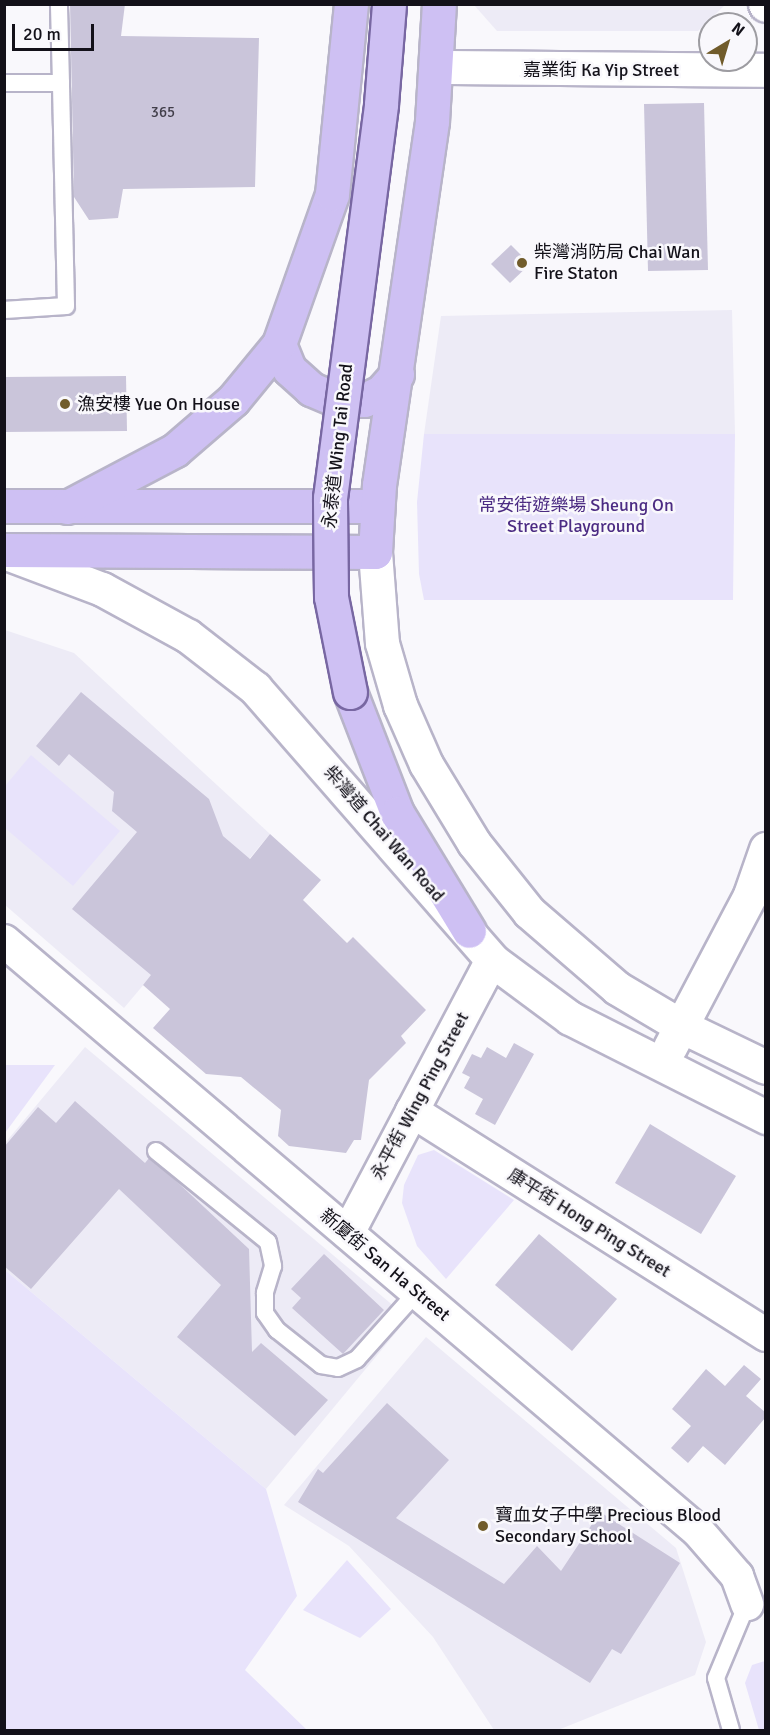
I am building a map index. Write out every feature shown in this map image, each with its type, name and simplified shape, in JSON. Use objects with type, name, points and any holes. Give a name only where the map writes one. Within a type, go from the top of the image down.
[{"type":"main road","points":[[67,507],[175,450],[233,400],[279,344],[332,194],[351,4]]},
{"type":"main road","name":"永泰道 Wing Tai Road","points":[[389,4],[381,104],[330,498],[332,597],[350,693],[397,813],[469,931]]},
{"type":"main road","points":[[438,4],[437,67],[397,374],[376,506],[375,552],[382,643],[400,705],[426,764],[474,843],[529,912],[572,953],[681,1026],[765,1067]]},
{"type":"main road","name":"嘉業街 Ka Yip Street","points":[[437,67],[765,70]]},
{"type":"main road","points":[[279,344],[289,369],[311,389],[334,399],[364,400],[381,392],[397,374]]},
{"type":"main road","points":[[4,506],[376,506]]},
{"type":"main road","name":"柴灣道 Chai Wan Road","points":[[4,550],[375,552]]},
{"type":"main road","name":"柴灣道 Chai Wan Road","points":[[4,550],[102,589],[188,636],[255,688],[492,960],[570,1018],[659,1067],[765,1117]]},
{"type":"main road","points":[[659,1067],[750,895],[765,849]]},
{"type":"street","name":"新廈街 San Ha Street","points":[[4,941],[698,1531],[736,1576],[747,1604]]},
{"type":"street","name":"永平街 Wing Ping Street","points":[[348,1233],[492,960]]},
{"type":"street","name":"康平街 Hong Ping Street","points":[[412,1111],[765,1335]]},
{"type":"lane","points":[[4,310],[66,306],[59,4]]},
{"type":"lane","points":[[4,83],[62,83]]},
{"type":"lane","points":[[156,1151],[268,1242],[273,1257],[264,1302],[268,1319],[321,1365],[338,1368],[357,1359],[417,1292]]},
{"type":"lane","points":[[731,1731],[716,1678],[747,1604]]},
{"type":"shaded area","points":[[474,4],[725,5],[718,12],[698,12],[698,31],[497,31]]},
{"type":"shaded area","points":[[732,310],[735,434],[424,434],[441,316]]},
{"type":"shaded area","points":[[5,630],[74,653],[270,834],[124,1008],[5,905]]},
{"type":"shaded area","points":[[85,1047],[408,1318],[266,1489],[5,1270],[5,1143]]},
{"type":"shaded area","name":"寶血女子中學 Precious Blood Secondary School","points":[[426,1337],[676,1548],[706,1642],[695,1675],[558,1730],[494,1730],[433,1637],[349,1546],[284,1505]]},
{"type":"green space","name":"常安街遊樂場 Sheung On Street Playground","points":[[424,434],[735,434],[733,600],[424,600],[419,574],[417,502]]},
{"type":"green space","points":[[31,755],[120,831],[73,886],[5,828],[5,786]]},
{"type":"green space","points":[[4,1065],[55,1065],[5,1133]]},
{"type":"green space","points":[[434,1150],[514,1200],[446,1279],[417,1246],[402,1203],[404,1185],[418,1155]]},
{"type":"green space","points":[[5,1270],[266,1489],[297,1596],[245,1670],[307,1730],[5,1730]]},
{"type":"green space","points":[[347,1560],[391,1609],[360,1638],[303,1610]]},
{"type":"green space","points":[[765,1661],[765,1730],[759,1730],[745,1683],[752,1665]]},
{"type":"building","points":[[70,4],[125,4],[121,36],[259,38],[255,187],[123,189],[118,218],[89,220],[74,197]]},
{"type":"building","points":[[704,103],[708,270],[648,271],[644,104]]},
{"type":"building","points":[[511,245],[530,264],[510,283],[491,264]]},
{"type":"building","name":"漁安樓 Yue On House","points":[[126,376],[127,431],[4,432],[4,377]]},
{"type":"building","points":[[81,692],[209,799],[223,836],[250,859],[270,834],[321,880],[303,900],[347,943],[353,937],[426,1010],[401,1036],[406,1043],[369,1080],[361,1140],[354,1140],[346,1153],[289,1146],[278,1136],[281,1110],[241,1077],[206,1074],[153,1028],[170,1009],[143,985],[151,975],[72,909],[137,832],[112,811],[114,792],[69,754],[59,766],[36,746]]},
{"type":"building","points":[[514,1043],[534,1054],[495,1125],[475,1114],[483,1099],[464,1088],[470,1077],[462,1073],[472,1054],[481,1058],[487,1047],[506,1058]]},
{"type":"building","points":[[75,1101],[145,1163],[149,1158],[174,1179],[249,1249],[252,1352],[261,1343],[328,1400],[295,1436],[177,1337],[221,1285],[119,1189],[31,1289],[4,1266],[4,1147],[38,1107],[56,1123]]},
{"type":"building","points":[[650,1124],[736,1176],[701,1234],[615,1183]]},
{"type":"building","points":[[539,1234],[617,1299],[572,1351],[495,1285]]},
{"type":"building","points":[[324,1254],[384,1310],[343,1354],[292,1308],[301,1298],[291,1289]]},
{"type":"building","points":[[744,1365],[761,1379],[746,1396],[765,1412],[765,1418],[725,1465],[703,1446],[688,1463],[671,1448],[691,1426],[672,1409],[706,1369],[725,1386]]},
{"type":"building","points":[[387,1403],[449,1460],[396,1518],[504,1584],[537,1546],[561,1571],[600,1512],[680,1563],[621,1654],[612,1649],[590,1683],[298,1502],[318,1469],[323,1473]]},
{"type":"place","name":"柴灣消防局 Chai Wan Fire Staton","points":[[522,263]]},
{"type":"place","name":"漁安樓 Yue On House","points":[[65,404]]},
{"type":"place","name":"寶血女子中學 Precious Blood Secondary School","points":[[483,1526]]}]
